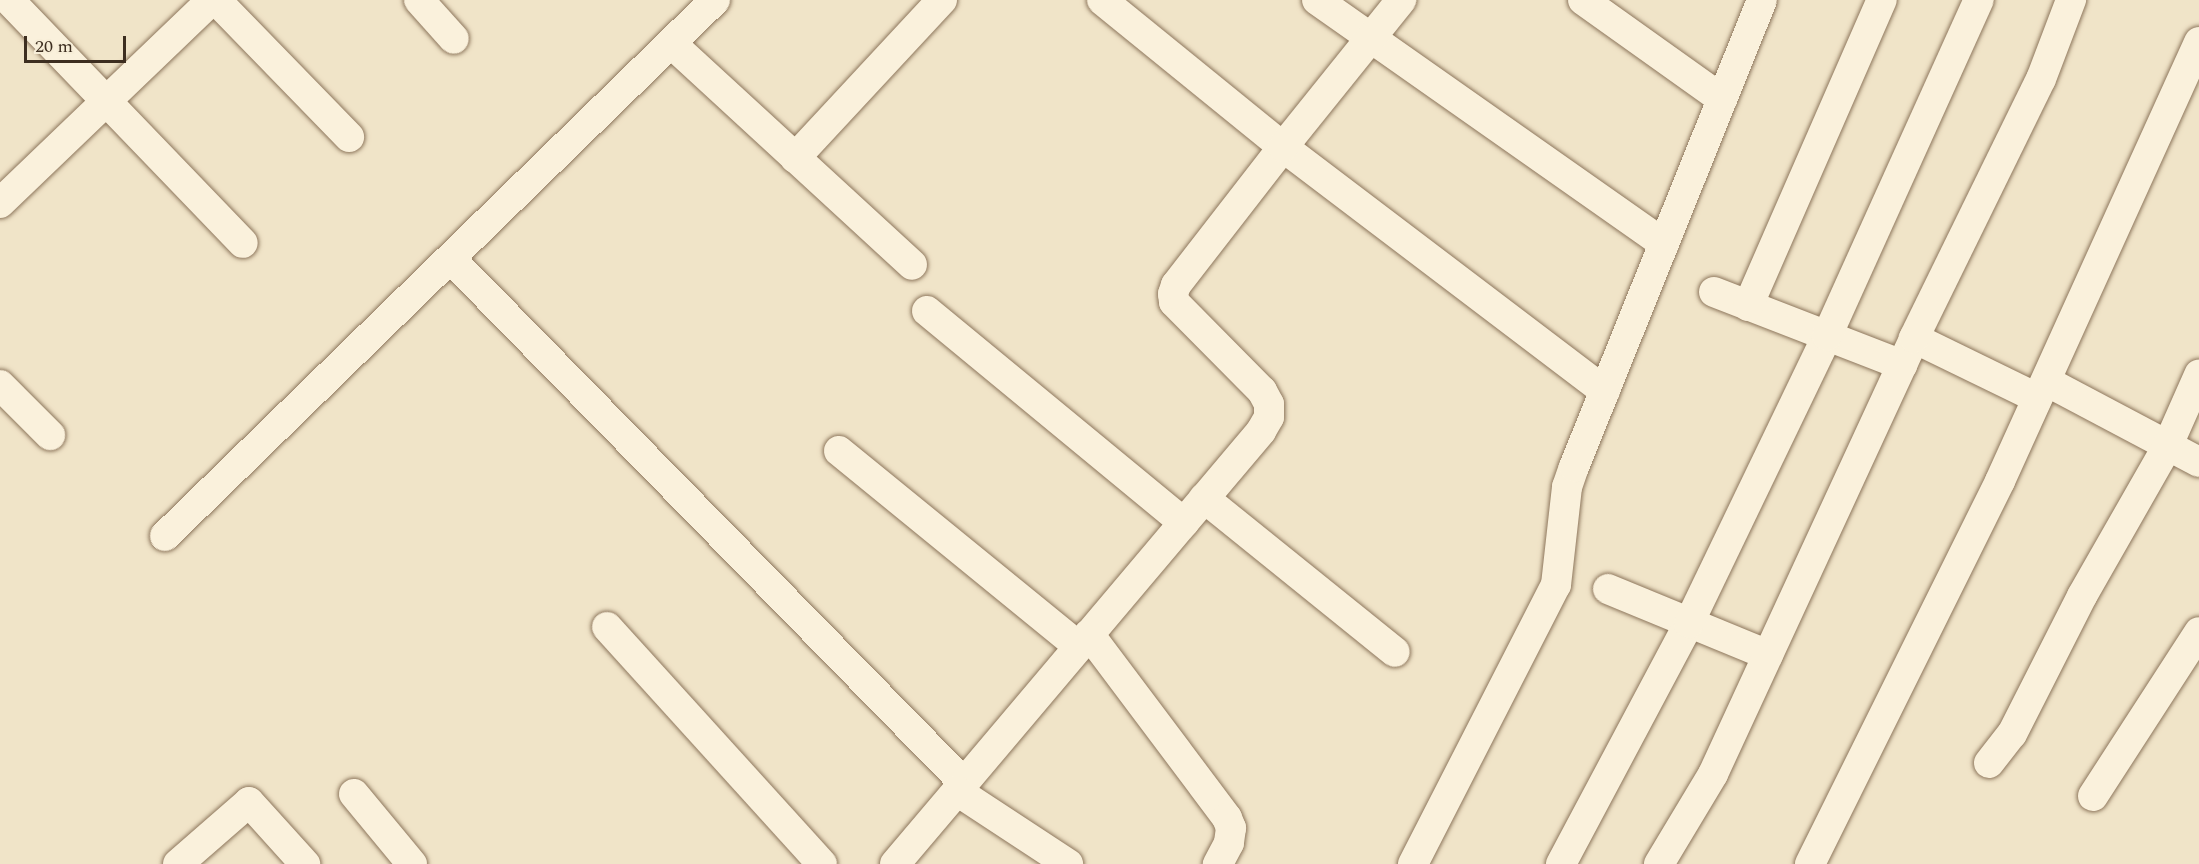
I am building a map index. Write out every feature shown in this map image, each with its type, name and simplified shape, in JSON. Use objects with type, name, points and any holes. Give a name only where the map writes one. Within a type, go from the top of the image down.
[{"type":"street","points":[[9,0],[243,243]]},
{"type":"street","points":[[0,203],[214,0],[349,137]]},
{"type":"street","points":[[419,0],[454,39]]},
{"type":"street","points":[[165,536],[715,0]]},
{"type":"street","points":[[795,158],[942,0]]},
{"type":"street","points":[[1102,0],[1283,147],[1605,391]]},
{"type":"street","points":[[1317,0],[1664,244]]},
{"type":"street","points":[[895,864],[1184,523],[1261,430],[1269,417],[1269,404],[1262,391],[1174,302],[1173,294],[1176,285],[1283,147],[1401,0]]},
{"type":"street","points":[[1583,0],[1722,99]]},
{"type":"street","points":[[1413,864],[1556,585],[1567,487],[1762,0]]},
{"type":"street","points":[[1748,306],[1882,0]]},
{"type":"street","points":[[1561,864],[1689,623],[1827,336],[1979,0]]},
{"type":"street","points":[[1659,864],[1713,774],[1908,352],[2041,79],[2071,0]]},
{"type":"street","points":[[1810,864],[2001,481],[2199,42]]},
{"type":"street","points":[[672,44],[912,265]]},
{"type":"street","points":[[451,258],[960,786],[1068,864]]},
{"type":"street","points":[[1714,292],[1827,336],[1908,352],[2042,390],[2199,462]]},
{"type":"street","points":[[927,311],[1184,523]]},
{"type":"street","points":[[1989,763],[2012,734],[2082,596],[2168,446],[2199,375]]},
{"type":"street","points":[[0,385],[50,435]]},
{"type":"street","points":[[839,451],[1084,640],[1227,818],[1231,828],[1229,843],[1218,864]]},
{"type":"street","points":[[1204,498],[1395,652]]},
{"type":"street","points":[[1608,589],[1768,656]]},
{"type":"street","points":[[607,627],[822,864]]},
{"type":"street","points":[[2092,796],[2199,632]]},
{"type":"street","points":[[354,794],[412,864]]},
{"type":"street","points":[[178,864],[249,802],[305,864]]}]
